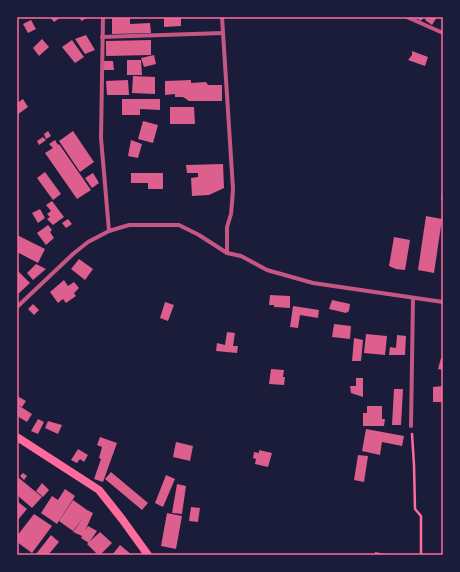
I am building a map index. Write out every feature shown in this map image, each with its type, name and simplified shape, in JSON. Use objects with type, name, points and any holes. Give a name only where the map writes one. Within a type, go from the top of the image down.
[{"type":"main road","points":[[17,437],[99,490],[148,555]]},
{"type":"street","points":[[103,17],[101,138],[110,231]]},
{"type":"street","points":[[222,17],[233,189],[231,214],[227,227],[227,253]]},
{"type":"street","points":[[407,17],[443,33]]},
{"type":"street","points":[[102,37],[223,33]]},
{"type":"street","points":[[17,307],[73,254],[88,242],[110,231],[129,225],[179,225],[199,235],[227,253],[241,256],[267,270],[312,283],[443,302]]},
{"type":"street","points":[[411,426],[413,298]]},
{"type":"path","points":[[411,426],[415,509],[421,516],[422,555]]},
{"type":"building","points":[[50,17],[61,17],[54,22]]},
{"type":"building","points":[[80,17],[89,17],[81,21]]},
{"type":"building","points":[[112,17],[130,17],[130,24],[150,23],[151,33],[112,34]]},
{"type":"building","points":[[164,17],[181,17],[181,26],[164,27]]},
{"type":"building","points":[[415,17],[424,17],[421,21]]},
{"type":"building","points":[[427,17],[437,17],[432,25],[425,20]]},
{"type":"building","points":[[31,20],[36,29],[28,33],[23,24]]},
{"type":"building","points":[[86,35],[95,50],[85,54],[75,39]]},
{"type":"building","points":[[42,39],[49,47],[39,56],[33,48]]},
{"type":"building","points":[[72,40],[84,57],[75,63],[62,47]]},
{"type":"building","points":[[151,40],[151,55],[106,56],[106,41]]},
{"type":"building","points":[[412,51],[428,57],[425,66],[408,60],[412,55]]},
{"type":"building","points":[[154,55],[156,64],[144,67],[141,58]]},
{"type":"building","points":[[127,60],[141,60],[142,75],[127,75]]},
{"type":"building","points":[[103,61],[113,61],[114,70],[104,70]]},
{"type":"building","points":[[133,76],[155,77],[155,94],[132,93]]},
{"type":"building","points":[[128,80],[129,95],[107,95],[106,81]]},
{"type":"building","points":[[191,80],[191,83],[206,82],[208,85],[222,85],[222,101],[189,101],[183,97],[175,97],[175,94],[165,95],[165,81]]},
{"type":"building","points":[[23,99],[28,107],[17,115],[17,103]]},
{"type":"building","points":[[122,99],[160,99],[160,110],[140,109],[140,115],[122,115]]},
{"type":"building","points":[[170,107],[194,107],[195,124],[170,124]]},
{"type":"building","points":[[143,121],[158,125],[153,143],[138,139]]},
{"type":"building","points":[[48,131],[51,136],[46,139],[44,134]]},
{"type":"building","points":[[73,131],[94,162],[80,172],[59,141]]},
{"type":"building","points":[[43,137],[46,140],[39,145],[37,141]]},
{"type":"building","points":[[55,140],[91,190],[77,199],[45,153],[53,148],[49,144]]},
{"type":"building","points":[[131,140],[142,144],[138,158],[128,156]]},
{"type":"building","points":[[223,164],[224,188],[209,195],[192,196],[191,178],[198,177],[198,173],[187,173],[186,165]]},
{"type":"building","points":[[45,172],[61,194],[53,200],[37,178]]},
{"type":"building","points":[[93,173],[99,183],[92,188],[85,178]]},
{"type":"building","points":[[131,173],[163,173],[163,189],[148,189],[148,183],[131,183]]},
{"type":"building","points":[[442,190],[443,191],[443,201],[441,200]]},
{"type":"building","points":[[52,201],[64,217],[53,225],[47,219],[50,217],[47,214],[51,211],[46,205]]},
{"type":"building","points":[[40,209],[45,218],[38,223],[32,213]]},
{"type":"building","points":[[426,216],[442,219],[434,273],[418,270]]},
{"type":"building","points":[[68,219],[72,224],[66,228],[62,223]]},
{"type":"building","points":[[48,225],[52,230],[50,232],[54,238],[46,245],[37,233]]},
{"type":"building","points":[[17,235],[45,249],[38,263],[17,252]]},
{"type":"building","points":[[394,237],[410,240],[405,270],[396,269],[389,266]]},
{"type":"building","points":[[79,259],[93,269],[85,280],[71,269]]},
{"type":"building","points":[[36,264],[46,269],[33,280],[27,273]]},
{"type":"building","points":[[18,271],[30,283],[17,295],[17,272]]},
{"type":"building","points":[[64,280],[68,286],[74,282],[79,288],[74,293],[76,296],[66,303],[63,299],[58,303],[50,292]]},
{"type":"building","points":[[270,295],[290,296],[290,308],[274,307],[274,305],[269,305]]},
{"type":"building","points":[[332,300],[350,304],[349,311],[346,313],[329,309]]},
{"type":"building","points":[[165,302],[174,305],[168,321],[160,318]]},
{"type":"building","points":[[33,304],[39,310],[34,315],[28,309]]},
{"type":"building","points":[[293,306],[319,310],[318,318],[300,315],[298,328],[290,327]]},
{"type":"building","points":[[334,324],[351,326],[350,339],[332,337]]},
{"type":"building","points":[[227,332],[235,333],[233,346],[238,346],[237,353],[216,351],[217,343],[225,345]]},
{"type":"building","points":[[366,334],[387,336],[385,355],[364,353]]},
{"type":"building","points":[[397,335],[406,336],[405,355],[389,355],[390,347],[396,348]]},
{"type":"building","points":[[354,338],[363,340],[361,361],[352,361]]},
{"type":"building","points":[[441,358],[443,359],[443,370],[438,369]]},
{"type":"building","points":[[271,369],[284,370],[284,385],[269,384]]},
{"type":"building","points":[[356,378],[363,378],[363,397],[351,393],[350,386],[356,386]]},
{"type":"building","points":[[443,386],[443,402],[433,402],[433,387]]},
{"type":"building","points":[[394,389],[403,389],[401,425],[392,425]]},
{"type":"building","points":[[19,397],[26,401],[22,407],[18,405],[32,414],[27,422],[17,416],[17,401]]},
{"type":"building","points":[[367,406],[382,406],[382,419],[385,419],[384,426],[363,426],[363,413],[367,413]]},
{"type":"building","points":[[38,419],[44,422],[38,434],[31,431]]},
{"type":"building","points":[[48,421],[62,425],[58,434],[45,428]]},
{"type":"building","points":[[366,429],[404,436],[402,446],[382,442],[380,455],[362,451]]},
{"type":"building","points":[[100,437],[117,443],[103,482],[94,479],[101,459],[99,458],[102,447],[97,445]]},
{"type":"building","points":[[176,442],[193,446],[190,461],[173,457]]},
{"type":"building","points":[[78,449],[88,455],[84,462],[80,459],[77,463],[71,460]]},
{"type":"building","points":[[259,450],[272,453],[268,467],[255,464],[256,459],[253,458],[254,452],[259,453]]},
{"type":"building","points":[[358,455],[368,456],[364,482],[354,480]]},
{"type":"building","points":[[111,472],[148,503],[142,510],[105,479]]},
{"type":"building","points":[[23,473],[27,476],[24,480],[20,476]]},
{"type":"building","points":[[166,475],[175,479],[163,507],[155,503]]},
{"type":"building","points":[[19,478],[42,497],[32,508],[17,495],[17,480]]},
{"type":"building","points":[[42,483],[49,490],[43,497],[36,491]]},
{"type":"building","points":[[177,484],[186,486],[182,514],[172,513]]},
{"type":"building","points":[[65,489],[75,496],[57,524],[41,513],[52,496],[58,500]]},
{"type":"building","points":[[73,500],[93,513],[85,531],[88,526],[97,531],[89,543],[81,538],[82,536],[73,532],[83,518],[73,531],[59,521]]},
{"type":"building","points":[[17,501],[27,509],[17,521]]},
{"type":"building","points":[[191,507],[200,508],[198,522],[189,521]]},
{"type":"building","points":[[167,513],[182,516],[176,549],[161,546]]},
{"type":"building","points":[[34,514],[52,526],[32,553],[17,542],[17,536]]},
{"type":"building","points":[[100,532],[112,543],[100,555],[98,555],[87,544]]},
{"type":"building","points":[[51,535],[59,542],[48,555],[37,555],[36,554]]},
{"type":"building","points":[[120,545],[132,555],[112,555]]},
{"type":"building","points":[[375,552],[386,554],[386,555],[375,555]]}]
